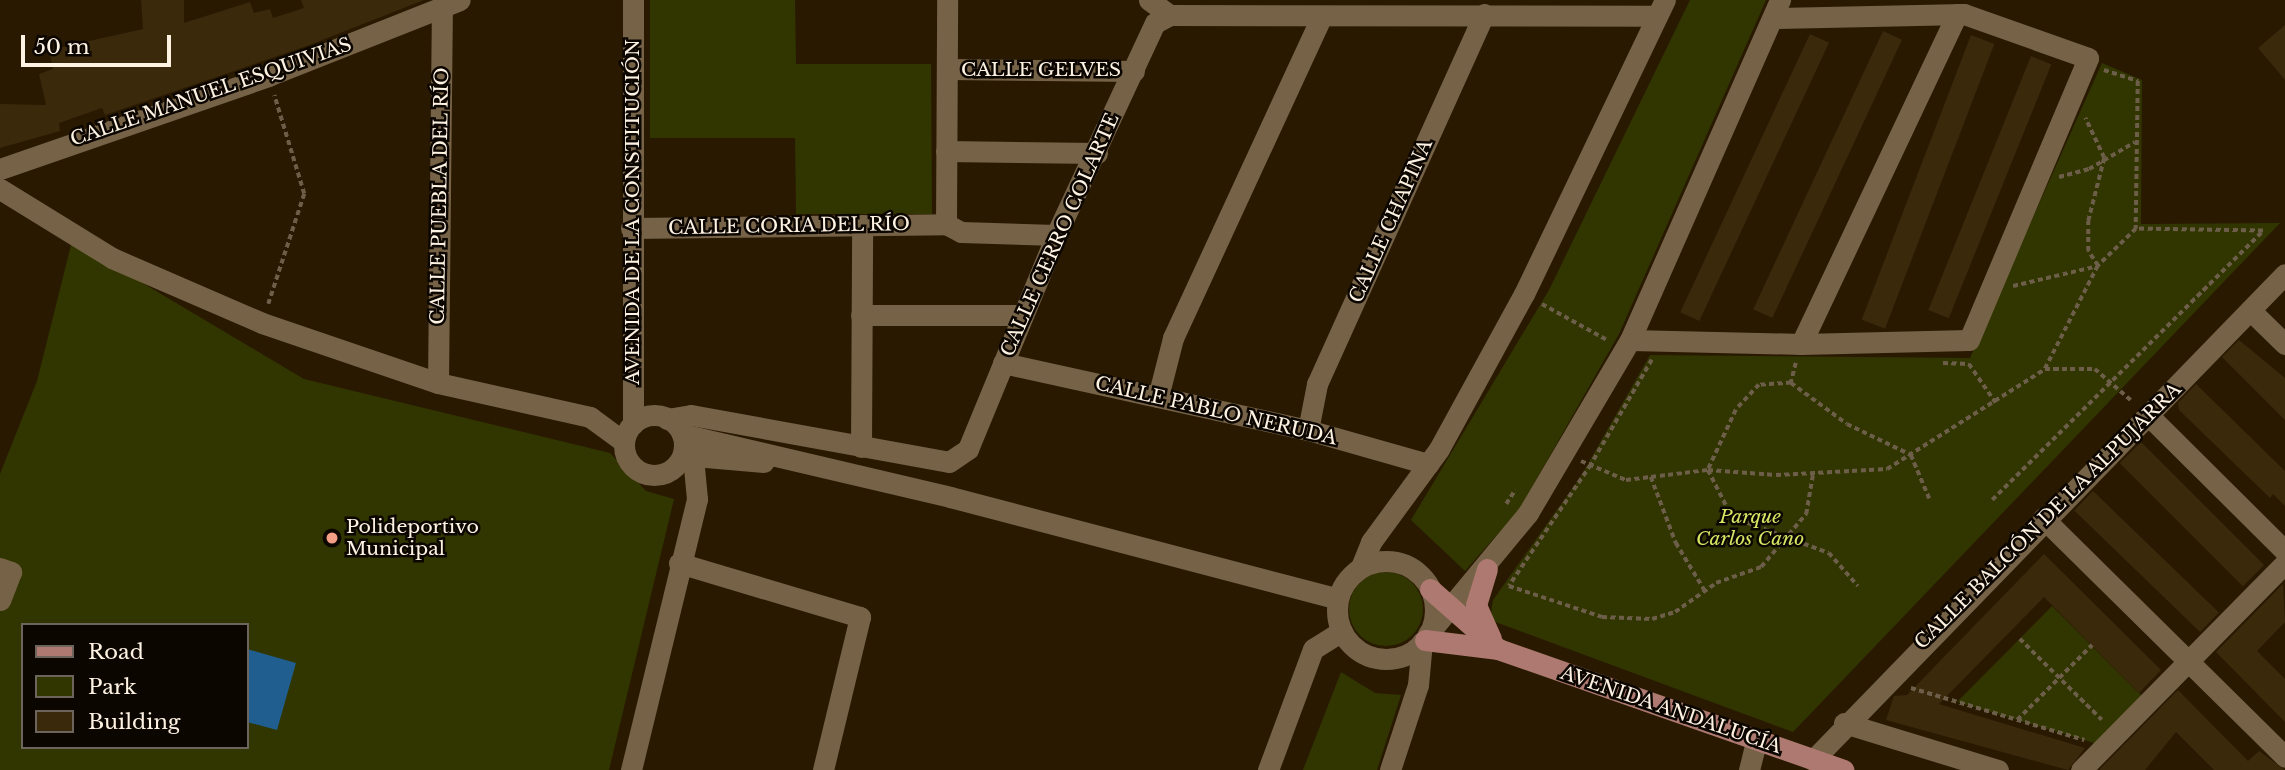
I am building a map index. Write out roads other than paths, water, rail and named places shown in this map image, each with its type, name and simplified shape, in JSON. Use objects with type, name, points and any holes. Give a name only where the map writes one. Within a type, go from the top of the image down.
[{"type":"main road","points":[[1488,567],[1476,606],[1499,649]]},
{"type":"main road","points":[[1430,589],[1450,611],[1499,649]]},
{"type":"main road","points":[[1425,639],[1499,649]]},
{"type":"main road","name":"AVENIDA ANDALUCÍA","points":[[1499,649],[1843,770]]},
{"type":"street","name":"AVENIDA DE LA CONSTITUCIÓN","points":[[628,433],[633,0]]},
{"type":"street","points":[[946,224],[947,0]]},
{"type":"street","points":[[1149,0],[1170,15],[1321,18],[1660,8],[1524,294],[1428,464],[1371,542],[1362,567],[1338,599],[1342,631],[1351,645],[1381,659],[1398,657],[1425,639],[1450,611],[1488,567],[1563,453],[1777,9],[1856,8],[1956,14],[2088,58],[1969,340],[1803,354],[1619,340]]},
{"type":"street","name":"CALLE MANUEL ESQUIVIAS","points":[[0,169],[268,76],[451,4]]},
{"type":"street","name":"CALLE PUEBLA DEL RÍO","points":[[438,383],[451,4]]},
{"type":"street","name":"CALLE CHAPINA","points":[[1308,430],[1317,384],[1483,14]]},
{"type":"street","points":[[1803,354],[1956,14]]},
{"type":"street","name":"CALLE CERRO COLARTE","points":[[679,447],[691,415],[950,462],[968,449],[1056,235],[1097,153],[1155,23],[1170,15]]},
{"type":"street","points":[[1158,397],[1174,338],[1321,18]]},
{"type":"street","name":"CALLE GELVES","points":[[947,69],[1134,71]]},
{"type":"street","points":[[946,150],[1097,153]]},
{"type":"street","points":[[0,189],[112,258],[325,348],[438,383],[590,416],[628,433]]},
{"type":"street","name":"CALLE CORIA DEL RÍO","points":[[631,228],[946,224],[961,232],[1056,235]]},
{"type":"street","points":[[861,447],[862,225]]},
{"type":"street","name":"CALLE BALCÓN DE LA ALPUJARRA","points":[[1814,760],[1844,723],[1885,680],[2285,274]]},
{"type":"street","points":[[2250,310],[2285,344]]},
{"type":"street","points":[[861,315],[1021,315]]},
{"type":"street","name":"CALLE PABLO NERUDA","points":[[1003,363],[1308,430],[1428,464]]},
{"type":"street","points":[[2148,415],[2285,551]]},
{"type":"street","points":[[628,433],[647,416],[679,447],[693,504],[631,770]]},
{"type":"street","points":[[628,433],[638,471],[658,475],[679,447]]},
{"type":"street","points":[[679,447],[783,459],[950,497],[1338,599]]},
{"type":"street","points":[[2043,518],[2285,757]]},
{"type":"street","points":[[1362,567],[1393,561],[1408,566],[1430,589],[1435,615],[1425,639],[1418,685],[1390,770]]},
{"type":"street","points":[[679,562],[860,617],[823,770]]},
{"type":"street","points":[[2081,770],[2285,562]]},
{"type":"street","points":[[0,568],[11,572],[0,600]]},
{"type":"street","points":[[1268,770],[1313,649],[1342,631]]},
{"type":"street","points":[[1844,723],[1998,770]]},
{"type":"street","points":[[1749,770],[1756,741]]},
{"type":"water","points":[[248,649],[296,663],[277,730],[248,722]]},
{"type":"place","name":"Polideportivo Municipal","points":[[332,538]]},
{"type":"park label","name":"Parque Carlos Cano","points":[[1750,528]]}]
